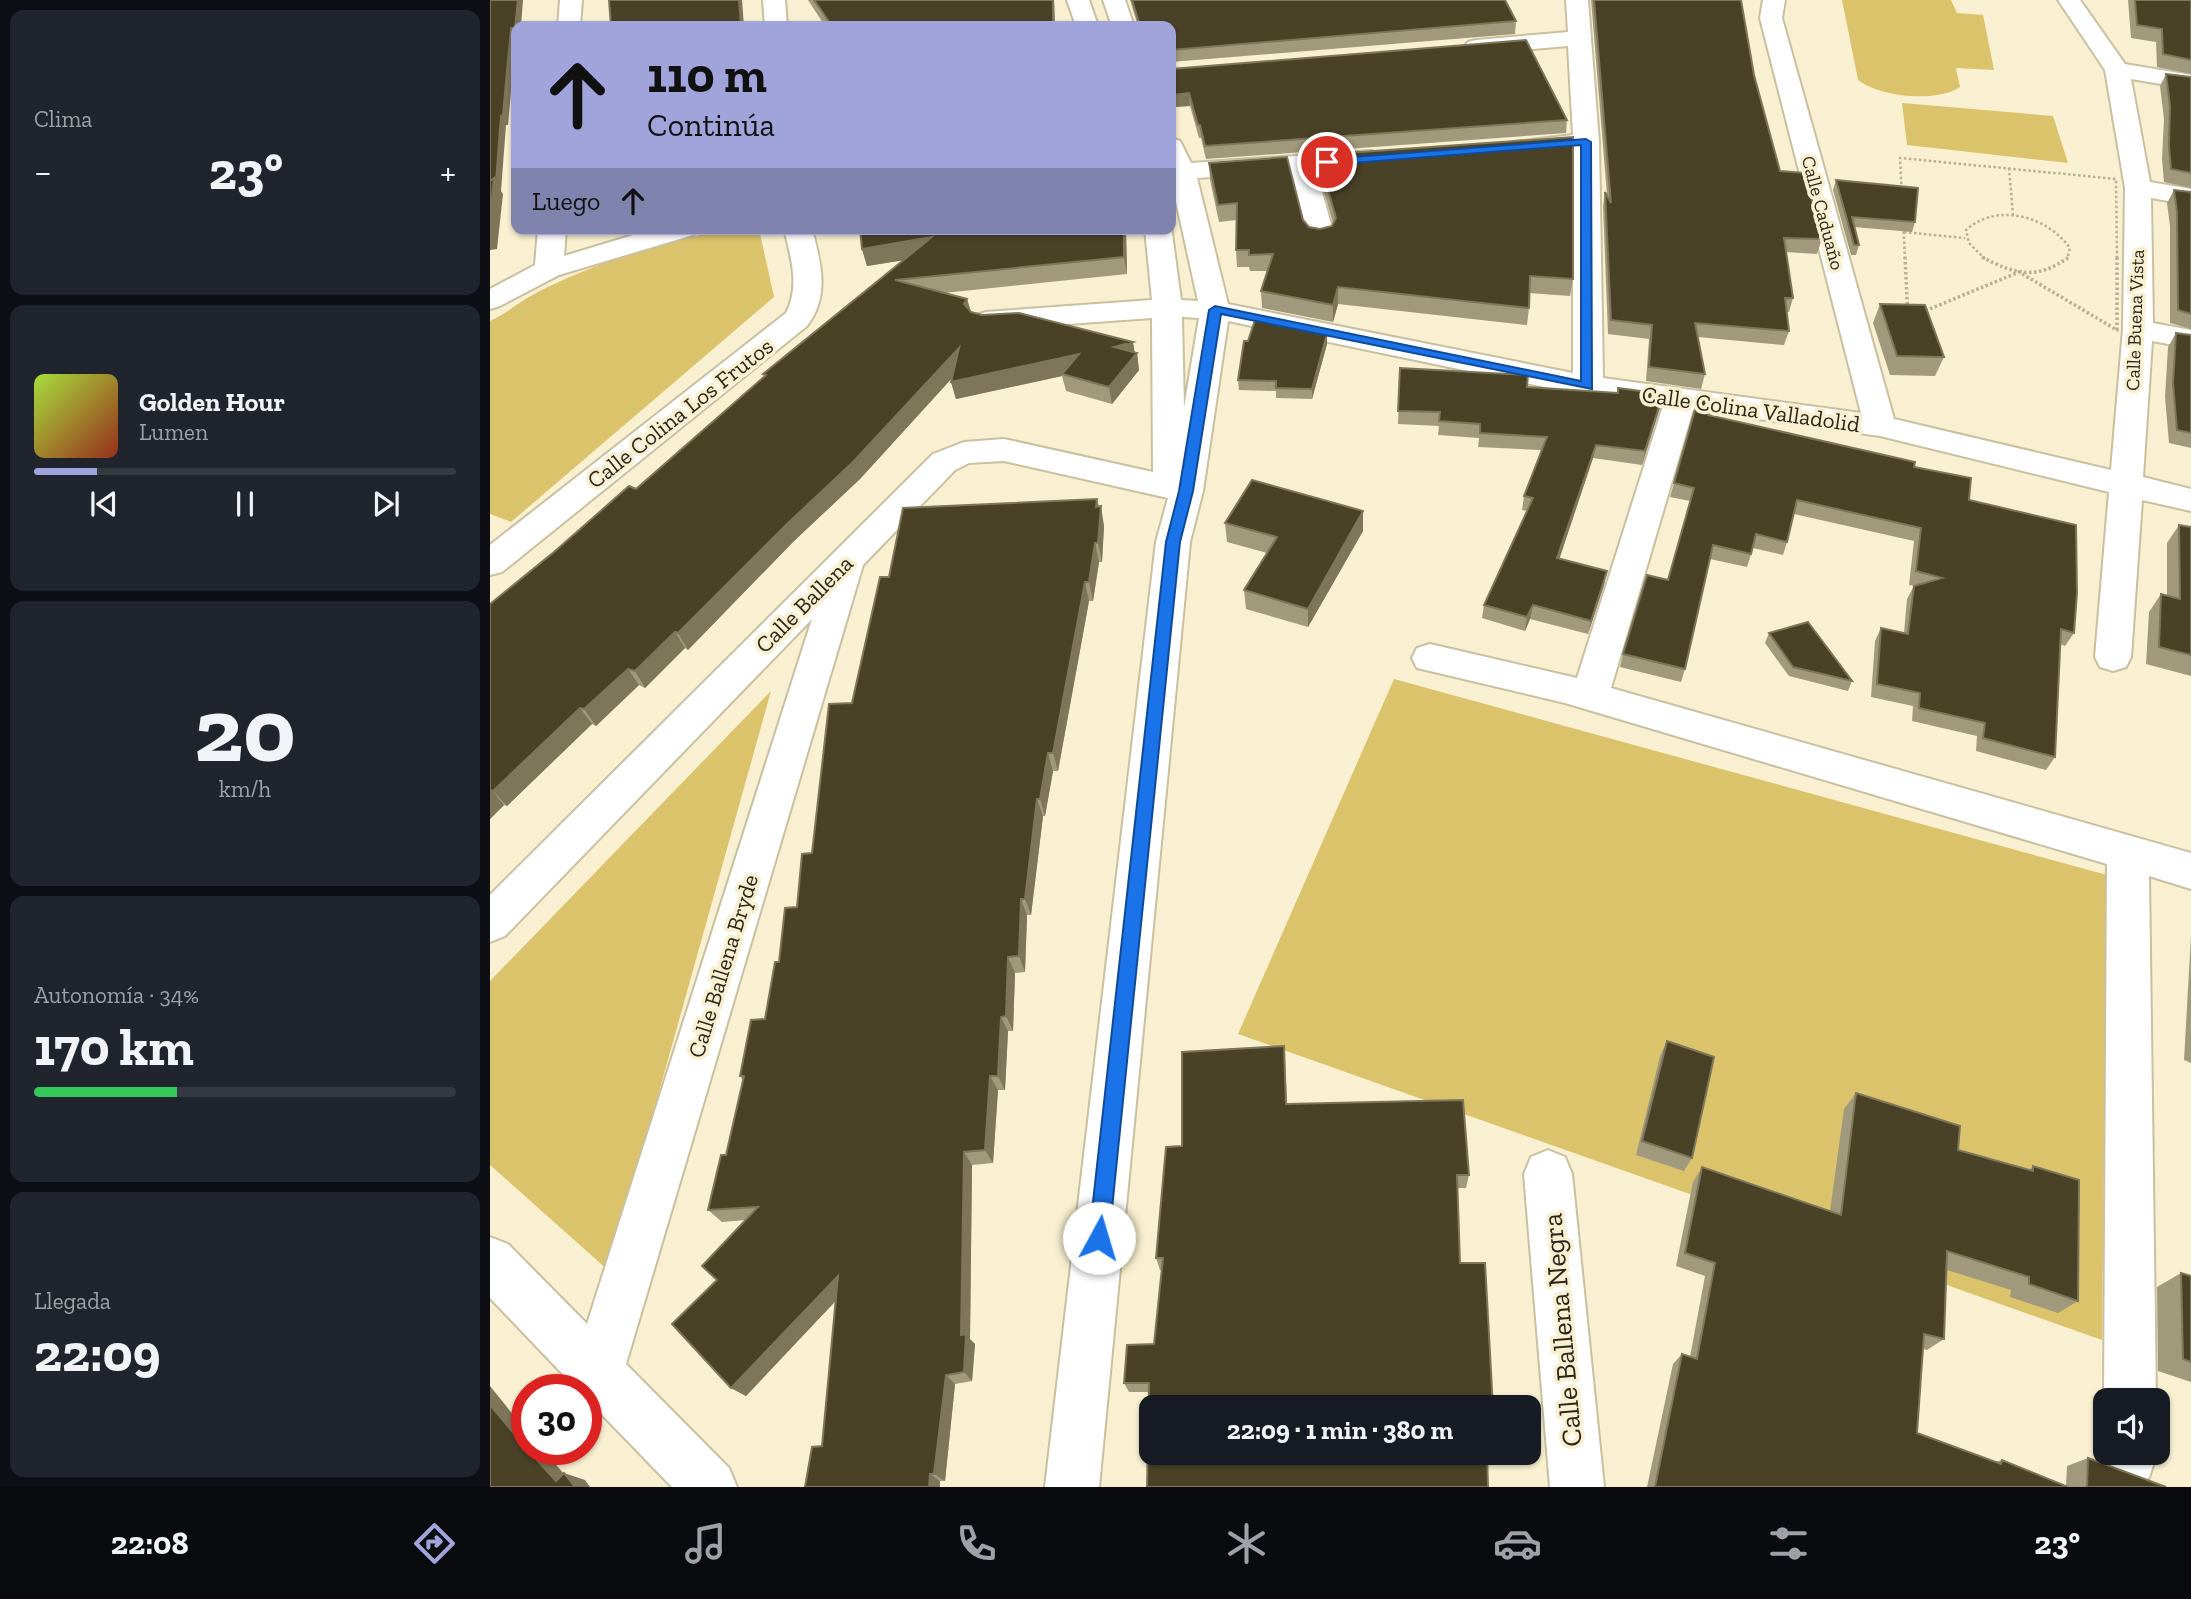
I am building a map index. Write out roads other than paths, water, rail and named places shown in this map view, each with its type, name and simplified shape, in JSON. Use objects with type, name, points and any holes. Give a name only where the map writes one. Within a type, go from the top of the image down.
[{"type":"street","points":[[569,21],[571,0]]},
{"type":"street","points":[[774,0],[776,21]]},
{"type":"street","points":[[1078,0],[1085,21]]},
{"type":"street","points":[[1114,0],[1121,21]]},
{"type":"street","points":[[1577,0],[1586,142],[1588,386]]},
{"type":"street","name":"Calle Caduaño","points":[[1774,0],[1771,18],[1880,426]]},
{"type":"street","name":"Calle Buena Vista","points":[[2069,0],[2117,70],[2137,188],[2138,328],[2113,657]]},
{"type":"street","points":[[1457,48],[1579,38]]},
{"type":"street","points":[[2117,70],[2191,82]]},
{"type":"street","points":[[1491,149],[1586,142]]},
{"type":"street","points":[[1177,489],[1215,310],[1176,159],[1301,164],[1396,157]]},
{"type":"street","points":[[1301,164],[1320,235]]},
{"type":"street","points":[[2137,188],[2191,197]]},
{"type":"street","points":[[549,269],[552,235]]},
{"type":"street","points":[[490,300],[549,269],[663,235]]},
{"type":"street","name":"Calle Colina Los Frutos","points":[[494,556],[771,342],[802,312],[808,286],[807,260],[800,235]]},
{"type":"street","points":[[1072,1487],[1177,489],[1167,308],[1160,235]]},
{"type":"street","name":"Calle Colina Valladolid","points":[[986,321],[1167,308],[1215,310],[1588,386],[1880,426],[2191,500]]},
{"type":"street","points":[[2138,328],[2191,339]]},
{"type":"street","points":[[1589,698],[1681,400]]},
{"type":"street","name":"Calle Ballena","points":[[490,923],[932,472],[964,453],[1004,450],[1032,454],[1177,489]]},
{"type":"street","name":"Calle Ballena Bryde","points":[[598,1372],[848,560]]},
{"type":"street","points":[[1430,658],[1565,689],[2191,871]]},
{"type":"street","points":[[2128,853],[2130,1388]]},
{"type":"street","name":"Calle Ballena Negra","points":[[1548,1174],[1577,1487]]},
{"type":"street","points":[[490,1262],[710,1487]]}]
